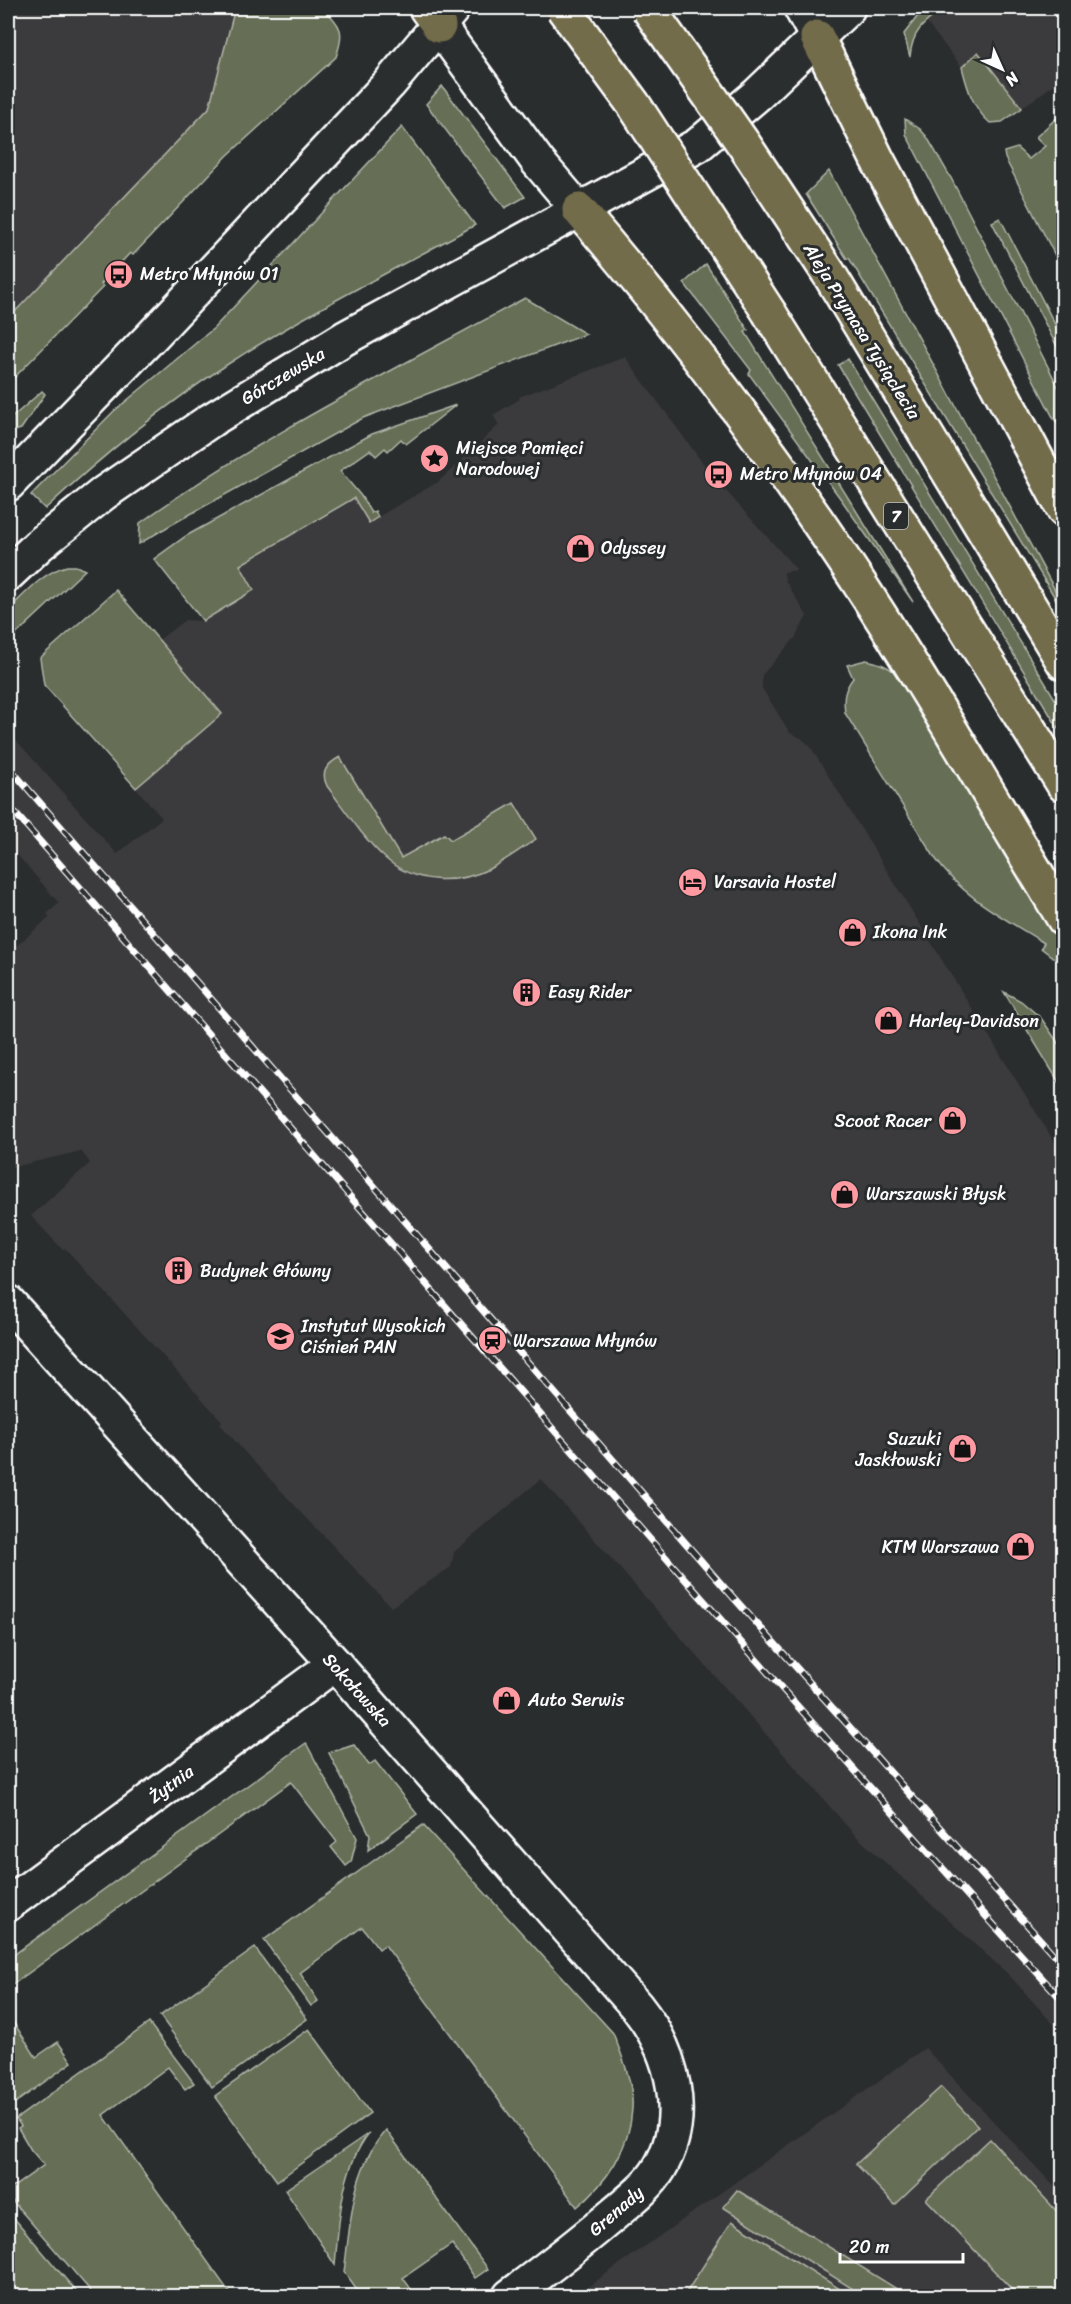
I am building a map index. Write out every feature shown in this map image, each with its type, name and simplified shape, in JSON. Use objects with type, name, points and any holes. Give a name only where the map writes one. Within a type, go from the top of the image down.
[{"type":"main road","name":"7","points":[[563,8],[634,105],[770,314],[1064,785]]},
{"type":"main road","name":"Aleja Prymasa Tysiąclecia","points":[[648,8],[745,146],[828,272],[1064,663]]},
{"type":"main road","points":[[801,8],[877,159],[1064,510]]},
{"type":"main road","points":[[817,37],[848,8]]},
{"type":"main road","points":[[8,484],[389,84],[439,14],[538,162],[653,297],[831,541],[917,676],[1064,919]]},
{"type":"main road","name":"Górczewska","points":[[8,574],[39,545],[104,494],[211,420],[345,338],[698,145],[758,94],[817,37]]},
{"type":"main road","name":"Sokołowska","points":[[8,1302],[334,1664],[649,2022],[659,2038],[667,2060],[675,2096]]},
{"type":"main road","name":"Żytnia","points":[[8,1904],[334,1664]]},
{"type":"main road","name":"Grenady","points":[[510,2296],[642,2190],[658,2171],[673,2137],[675,2096]]},
{"type":"shaded area","points":[[8,8],[235,8],[209,108],[8,318]]},
{"type":"shaded area","points":[[945,8],[1063,8],[1063,78],[1002,122],[984,115],[974,103],[962,67],[926,22]]},
{"type":"shaded area","points":[[625,357],[724,492],[726,491],[797,570],[784,572],[785,580],[807,616],[795,638],[762,675],[762,688],[790,733],[801,738],[810,746],[1063,1156],[1063,2035],[1010,1976],[854,1834],[541,1479],[454,1552],[451,1567],[391,1607],[250,1458],[220,1424],[222,1421],[65,1248],[63,1250],[31,1216],[90,1163],[81,1151],[9,1168],[8,1166],[8,936],[16,946],[50,917],[47,914],[59,903],[8,844],[8,731],[117,854],[162,818],[136,788],[221,714],[159,640],[185,620],[203,621],[253,590],[239,565],[354,498],[369,522],[438,482],[499,425],[493,415],[520,399],[519,397]]},
{"type":"shaded area","points":[[925,2048],[1063,2196],[1063,2296],[575,2296]]},
{"type":"green space","points":[[235,8],[323,8],[340,30],[336,57],[227,156],[133,255],[130,253],[101,284],[103,287],[8,384],[8,319],[209,108]]},
{"type":"green space","points":[[924,8],[945,8],[917,33],[910,57],[904,34]]},
{"type":"green space","points":[[978,52],[1022,108],[1002,122],[990,123],[979,111],[969,90],[962,67]]},
{"type":"green space","points":[[442,86],[525,197],[505,208],[426,104]]},
{"type":"green space","points":[[1063,112],[1063,271],[1004,152],[1017,148],[1029,159],[1045,146],[1036,137]]},
{"type":"green space","points":[[905,119],[927,137],[951,178],[1063,396],[1063,430],[1054,419],[906,134]]},
{"type":"green space","points":[[402,127],[475,225],[319,310],[228,364],[133,433],[45,509],[31,495],[113,412],[214,328]]},
{"type":"green space","points":[[829,171],[1063,605],[1063,611],[849,258],[847,259],[806,194]]},
{"type":"green space","points":[[1000,218],[1063,340],[1063,358],[992,222]]},
{"type":"green space","points":[[706,264],[748,330],[745,332],[913,602],[749,374],[751,370],[684,283]]},
{"type":"green space","points":[[525,298],[586,334],[363,418],[139,544],[140,523],[232,462],[329,405]]},
{"type":"green space","points":[[848,359],[1063,712],[1063,736],[838,365]]},
{"type":"green space","points":[[42,391],[45,394],[21,429],[11,434],[8,448],[8,421]]},
{"type":"green space","points":[[456,405],[406,444],[401,439],[388,451],[385,448],[376,456],[370,450],[340,471],[361,496],[371,513],[375,511],[378,517],[369,523],[354,498],[240,565],[254,590],[203,621],[154,559],[186,536],[372,434]]},
{"type":"green space","points":[[67,566],[76,566],[85,570],[8,642],[8,610],[43,578]]},
{"type":"green space","points":[[116,590],[222,714],[136,788],[44,685],[40,658]]},
{"type":"green space","points":[[866,660],[882,664],[900,677],[904,683],[1063,946],[1063,965],[1041,948],[1044,943],[971,895],[946,872],[935,858],[845,713],[845,694],[853,678],[847,665]]},
{"type":"green space","points":[[340,757],[401,858],[444,834],[451,840],[514,803],[536,839],[489,869],[463,878],[436,879],[409,873],[396,867],[369,842],[327,786],[324,777],[326,769]]},
{"type":"green space","points":[[1004,992],[1021,1001],[1041,1018],[1063,1050],[1063,1089]]},
{"type":"green space","points":[[306,1743],[357,1838],[351,1862],[346,1866],[331,1847],[337,1842],[291,1782],[8,1988],[8,1959]]},
{"type":"green space","points":[[354,1745],[369,1765],[375,1761],[417,1814],[368,1850],[370,1835],[329,1753]]},
{"type":"green space","points":[[423,1825],[613,2033],[627,2070],[631,2090],[630,2124],[627,2138],[615,2164],[598,2187],[577,2207],[385,1945],[379,1949],[362,1927],[300,1973],[318,2001],[311,2006],[264,1940]]},
{"type":"green space","points":[[255,1948],[307,2019],[212,2087],[160,2016]]},
{"type":"green space","points":[[8,2014],[36,2057],[58,2042],[72,2062],[8,2108]]},
{"type":"green space","points":[[149,2023],[194,2083],[185,2089],[168,2067],[103,2115],[232,2296],[95,2296],[8,2196],[8,2191],[44,2165],[31,2150],[18,2128],[21,2126],[16,2119]]},
{"type":"green space","points":[[309,2029],[370,2113],[277,2181],[215,2096]]},
{"type":"green space","points":[[941,2087],[978,2126],[895,2205],[856,2164]]},
{"type":"green space","points":[[386,2130],[488,2269],[475,2278],[452,2244],[403,2278],[416,2296],[361,2296],[344,2272],[354,2197],[359,2179],[374,2146]]},
{"type":"green space","points":[[369,2133],[352,2162],[347,2179],[340,2213],[335,2265],[285,2190]]},
{"type":"green space","points":[[990,2139],[1063,2218],[1063,2296],[1018,2296],[926,2199]]},
{"type":"green space","points":[[737,2190],[908,2296],[864,2296],[723,2207]]},
{"type":"green space","points":[[8,2211],[80,2296],[17,2296],[8,2284]]},
{"type":"green space","points":[[732,2221],[851,2296],[684,2296]]},
{"type":"railway","points":[[8,766],[724,1587],[1064,1966]]},
{"type":"railway","points":[[8,805],[665,1556],[1064,2002]]},
{"type":"place","name":"Metro Młynów 01","points":[[119,274]]},
{"type":"place","name":"Miejsce Pamięci Narodowej","points":[[435,458]]},
{"type":"place","name":"Metro Młynów 04","points":[[719,474]]},
{"type":"place","name":"Odyssey","points":[[580,548]]},
{"type":"place","name":"Varsavia Hostel","points":[[693,882]]},
{"type":"place","name":"Ikona Ink","points":[[852,932]]},
{"type":"place","name":"Easy Rider","points":[[527,992]]},
{"type":"place","name":"Harley-Davidson","points":[[888,1021]]},
{"type":"place","name":"Scoot Racer","points":[[952,1121]]},
{"type":"place","name":"Warszawski Błysk","points":[[845,1194]]},
{"type":"place","name":"Budynek Główny","points":[[179,1271]]},
{"type":"place","name":"Instytut Wysokich Ciśnień PAN","points":[[280,1336]]},
{"type":"place","name":"Warszawa Młynów","points":[[492,1341]]},
{"type":"place","name":"Suzuki Jaskłowski","points":[[962,1449]]},
{"type":"place","name":"KTM Warszawa","points":[[1020,1547]]},
{"type":"place","name":"Auto Serwis","points":[[507,1700]]}]
